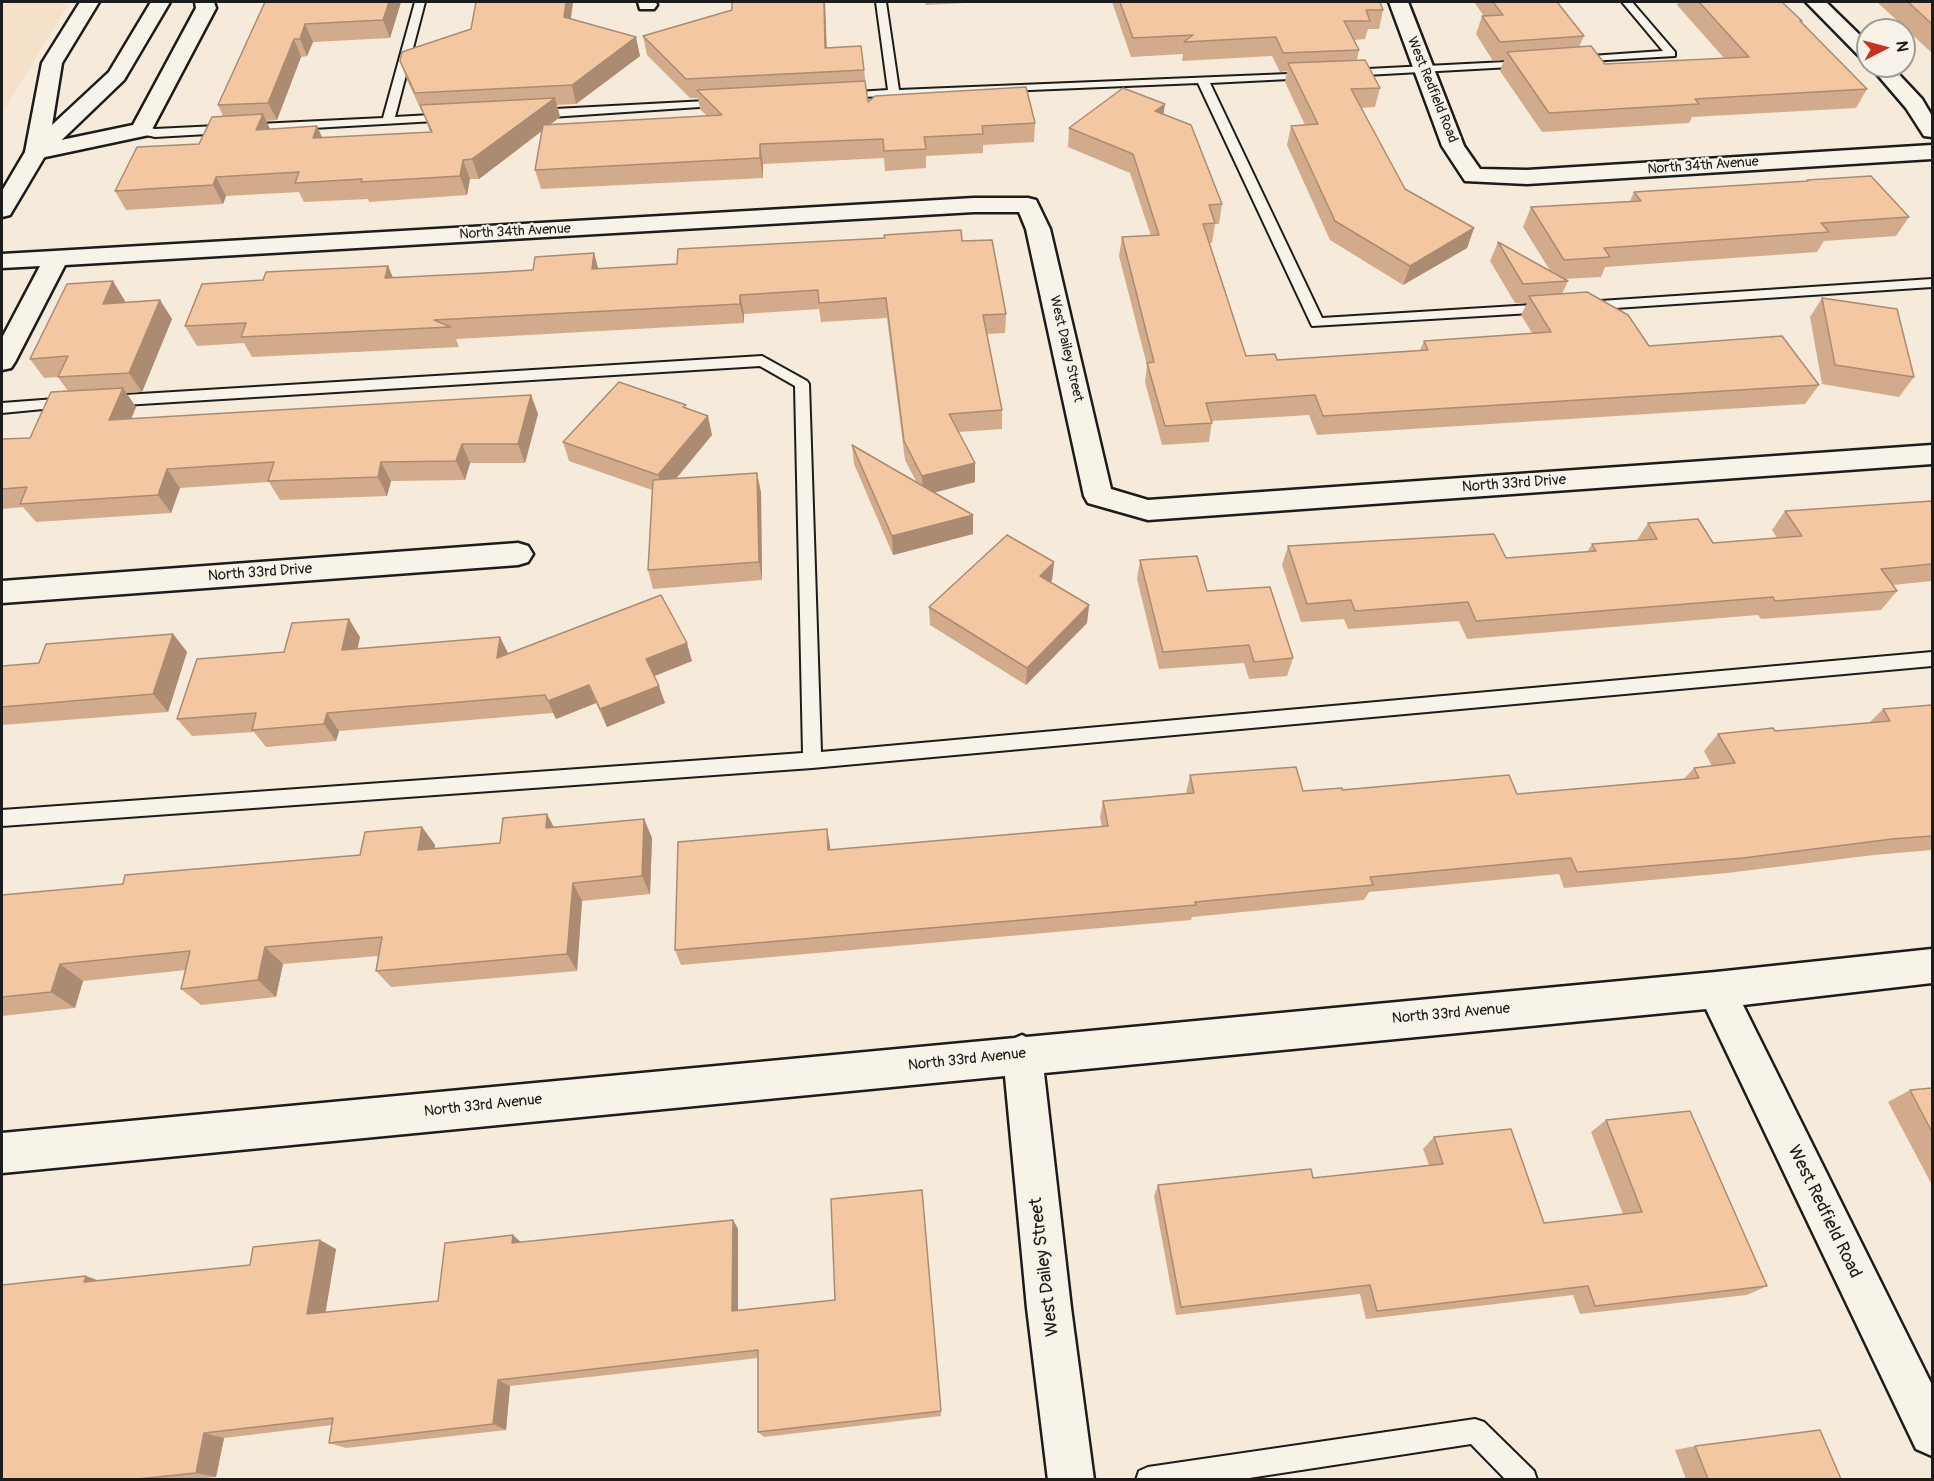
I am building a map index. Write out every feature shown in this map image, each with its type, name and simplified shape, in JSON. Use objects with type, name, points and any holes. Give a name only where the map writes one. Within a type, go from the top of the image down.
[{"type":"street","points":[[36,152],[52,63],[89,2]]},
{"type":"street","points":[[2,210],[36,152],[117,76],[148,12],[160,2]]},
{"type":"street","points":[[36,152],[141,130],[206,8],[205,2]]},
{"type":"street","name":"West Redfield Road","points":[[1398,2],[1453,146],[1473,176]]},
{"type":"street","points":[[1815,2],[1856,42]]},
{"type":"street","points":[[1891,78],[1914,104],[1932,131]]},
{"type":"street","name":"North 34th Avenue","points":[[1473,176],[1527,177],[1932,152]]},
{"type":"street","name":"North 34th Avenue","points":[[2,261],[974,205],[1028,205]]},
{"type":"street","name":"West Dailey Street","points":[[1028,205],[1038,229],[1098,496]]},
{"type":"street","points":[[2,362],[56,258]]},
{"type":"street","name":"North 33rd Drive","points":[[1098,496],[1148,510],[1932,455]]},
{"type":"street","name":"North 33rd Drive","points":[[2,592],[518,554]]},
{"type":"street","name":"North 33rd Avenue","points":[[2,1153],[1022,1054],[1716,990],[1932,966]]},
{"type":"street","name":"West Redfield Road","points":[[1716,990],[1924,1396],[1932,1433]]},
{"type":"street","name":"West Dailey Street","points":[[1022,1054],[1049,1308],[1071,1479]]},
{"type":"lane","points":[[388,122],[420,2]]},
{"type":"lane","points":[[881,2],[894,93]]},
{"type":"lane","points":[[1565,61],[1671,54],[1627,2]]},
{"type":"lane","points":[[835,97],[1423,71],[1541,63]]},
{"type":"lane","points":[[1202,79],[1317,323],[1932,283]]},
{"type":"lane","points":[[528,114],[739,102]]},
{"type":"lane","points":[[141,130],[155,133],[458,118]]},
{"type":"lane","points":[[2,408],[762,361],[802,384],[812,760]]},
{"type":"lane","points":[[2,818],[812,760],[1932,659]]},
{"type":"lane","points":[[1148,1479],[1475,1431],[1525,1479]]},
{"type":"shaded area","points":[[2,2],[70,2],[2,114]]},
{"type":"building","points":[[265,2],[389,2],[383,20],[305,24],[300,39],[294,39],[268,103],[218,105]]},
{"type":"building","points":[[476,2],[566,2],[564,17],[636,37],[572,85],[415,93],[400,61],[402,52],[471,29]]},
{"type":"building","points":[[732,2],[824,2],[825,48],[861,46],[864,70],[686,79],[643,36],[732,10]]},
{"type":"building","points":[[1120,2],[1380,2],[1383,10],[1366,10],[1370,21],[1344,21],[1359,50],[1283,53],[1276,37],[1184,42],[1193,35],[1133,38]]},
{"type":"building","points":[[1493,2],[1557,2],[1584,36],[1500,42],[1482,16],[1503,15]]},
{"type":"building","points":[[1699,2],[1782,2],[1867,89],[1695,99],[1699,104],[1549,113],[1507,52],[1591,46],[1605,64],[1749,57]]},
{"type":"building","points":[[1908,2],[1932,2],[1932,24]]},
{"type":"building","points":[[1365,60],[1380,88],[1351,89],[1405,189],[1474,228],[1410,266],[1335,221],[1291,126],[1318,124],[1288,63]]},
{"type":"building","points":[[865,81],[868,102],[875,96],[1026,87],[1035,123],[982,126],[983,134],[924,137],[926,149],[884,151],[883,139],[760,144],[760,158],[535,170],[543,125],[722,115],[697,90]]},
{"type":"building","points":[[1123,88],[1165,104],[1155,111],[1191,125],[1222,204],[1209,205],[1215,223],[1203,224],[1246,356],[1275,354],[1277,360],[1428,350],[1424,341],[1551,332],[1529,296],[1587,292],[1628,315],[1649,346],[1782,336],[1819,385],[1323,416],[1315,395],[1206,403],[1212,423],[1165,426],[1147,363],[1154,362],[1122,237],[1159,235],[1133,154],[1069,128]]},
{"type":"building","points":[[555,98],[472,159],[463,160],[460,176],[295,183],[299,172],[216,177],[213,185],[115,191],[137,147],[199,144],[212,117],[263,114],[256,130],[317,126],[313,138],[432,132],[420,105]]},
{"type":"building","points":[[1871,176],[1909,217],[1821,223],[1829,232],[1604,248],[1610,257],[1564,260],[1531,207],[1641,201],[1634,192]]},
{"type":"building","points":[[961,230],[962,241],[992,240],[1006,314],[983,315],[1002,410],[949,414],[975,463],[922,476],[904,441],[886,298],[819,303],[818,290],[740,295],[740,304],[434,320],[451,327],[241,337],[246,323],[185,326],[202,284],[263,280],[266,272],[388,266],[385,278],[486,273],[533,270],[535,257],[594,253],[592,269],[677,264],[678,249],[885,238],[884,235]]},
{"type":"building","points":[[1498,242],[1568,281],[1523,284]]},
{"type":"building","points":[[113,281],[103,304],[160,300],[129,373],[58,377],[68,356],[30,359],[67,284]]},
{"type":"building","points":[[1822,298],[1897,309],[1914,377],[1835,365]]},
{"type":"building","points":[[619,382],[686,405],[683,407],[708,416],[658,475],[563,442]]},
{"type":"building","points":[[123,388],[109,420],[531,395],[518,444],[462,444],[456,461],[381,462],[378,477],[268,481],[274,462],[167,469],[158,495],[20,504],[27,487],[2,489],[2,439],[30,438],[51,392]]},
{"type":"building","points":[[852,445],[973,515],[892,536]]},
{"type":"building","points":[[757,473],[759,562],[648,570],[653,480]]},
{"type":"building","points":[[1932,501],[1932,564],[1881,569],[1897,591],[1775,601],[1773,597],[1476,621],[1468,602],[1355,611],[1351,600],[1307,604],[1288,546],[1494,534],[1506,558],[1596,551],[1592,544],[1657,539],[1648,523],[1698,519],[1713,543],[1802,536],[1785,511]]},
{"type":"building","points":[[1007,535],[1054,562],[1040,576],[1089,605],[1027,668],[929,607]]},
{"type":"building","points":[[1197,556],[1207,591],[1270,587],[1293,658],[1254,662],[1249,645],[1163,652],[1140,560]]},
{"type":"building","points":[[661,595],[687,643],[646,659],[659,686],[600,709],[589,685],[548,701],[545,695],[327,713],[324,724],[252,730],[256,713],[177,719],[197,659],[284,652],[292,623],[349,619],[342,650],[500,637],[497,658]]},
{"type":"building","points":[[173,634],[153,694],[2,707],[2,666],[39,663],[46,644]]},
{"type":"building","points":[[1932,705],[1932,836],[1743,858],[1577,872],[1571,858],[1370,877],[1373,885],[1195,902],[1196,905],[675,950],[678,842],[827,829],[828,850],[1108,826],[1103,801],[1194,793],[1190,775],[1296,767],[1303,791],[1342,788],[1342,790],[1509,775],[1517,794],[1699,778],[1694,768],[1735,763],[1718,734],[1773,728],[1775,731],[1890,721],[1883,709]]},
{"type":"building","points":[[547,814],[546,828],[644,819],[642,876],[573,883],[567,954],[376,971],[382,937],[265,947],[258,980],[181,989],[190,951],[60,964],[51,992],[2,997],[2,895],[123,884],[125,875],[360,855],[365,832],[422,827],[418,850],[500,843],[503,818]]},
{"type":"building","points":[[1932,1088],[1932,1132],[1910,1090]]},
{"type":"building","points":[[1690,1111],[1767,1286],[1595,1306],[1588,1286],[1377,1311],[1370,1285],[1181,1307],[1158,1185],[1311,1169],[1313,1178],[1443,1164],[1434,1137],[1511,1129],[1544,1223],[1642,1212],[1606,1120]]},
{"type":"building","points":[[922,1190],[941,1411],[758,1432],[758,1350],[498,1380],[493,1424],[329,1443],[333,1418],[204,1433],[196,1473],[138,1479],[2,1479],[2,1285],[86,1276],[84,1282],[250,1265],[253,1247],[320,1240],[307,1314],[438,1301],[445,1243],[513,1235],[512,1243],[733,1220],[732,1311],[835,1300],[831,1199]]},
{"type":"building","points":[[1820,1430],[1841,1479],[1708,1479],[1695,1446]]}]
